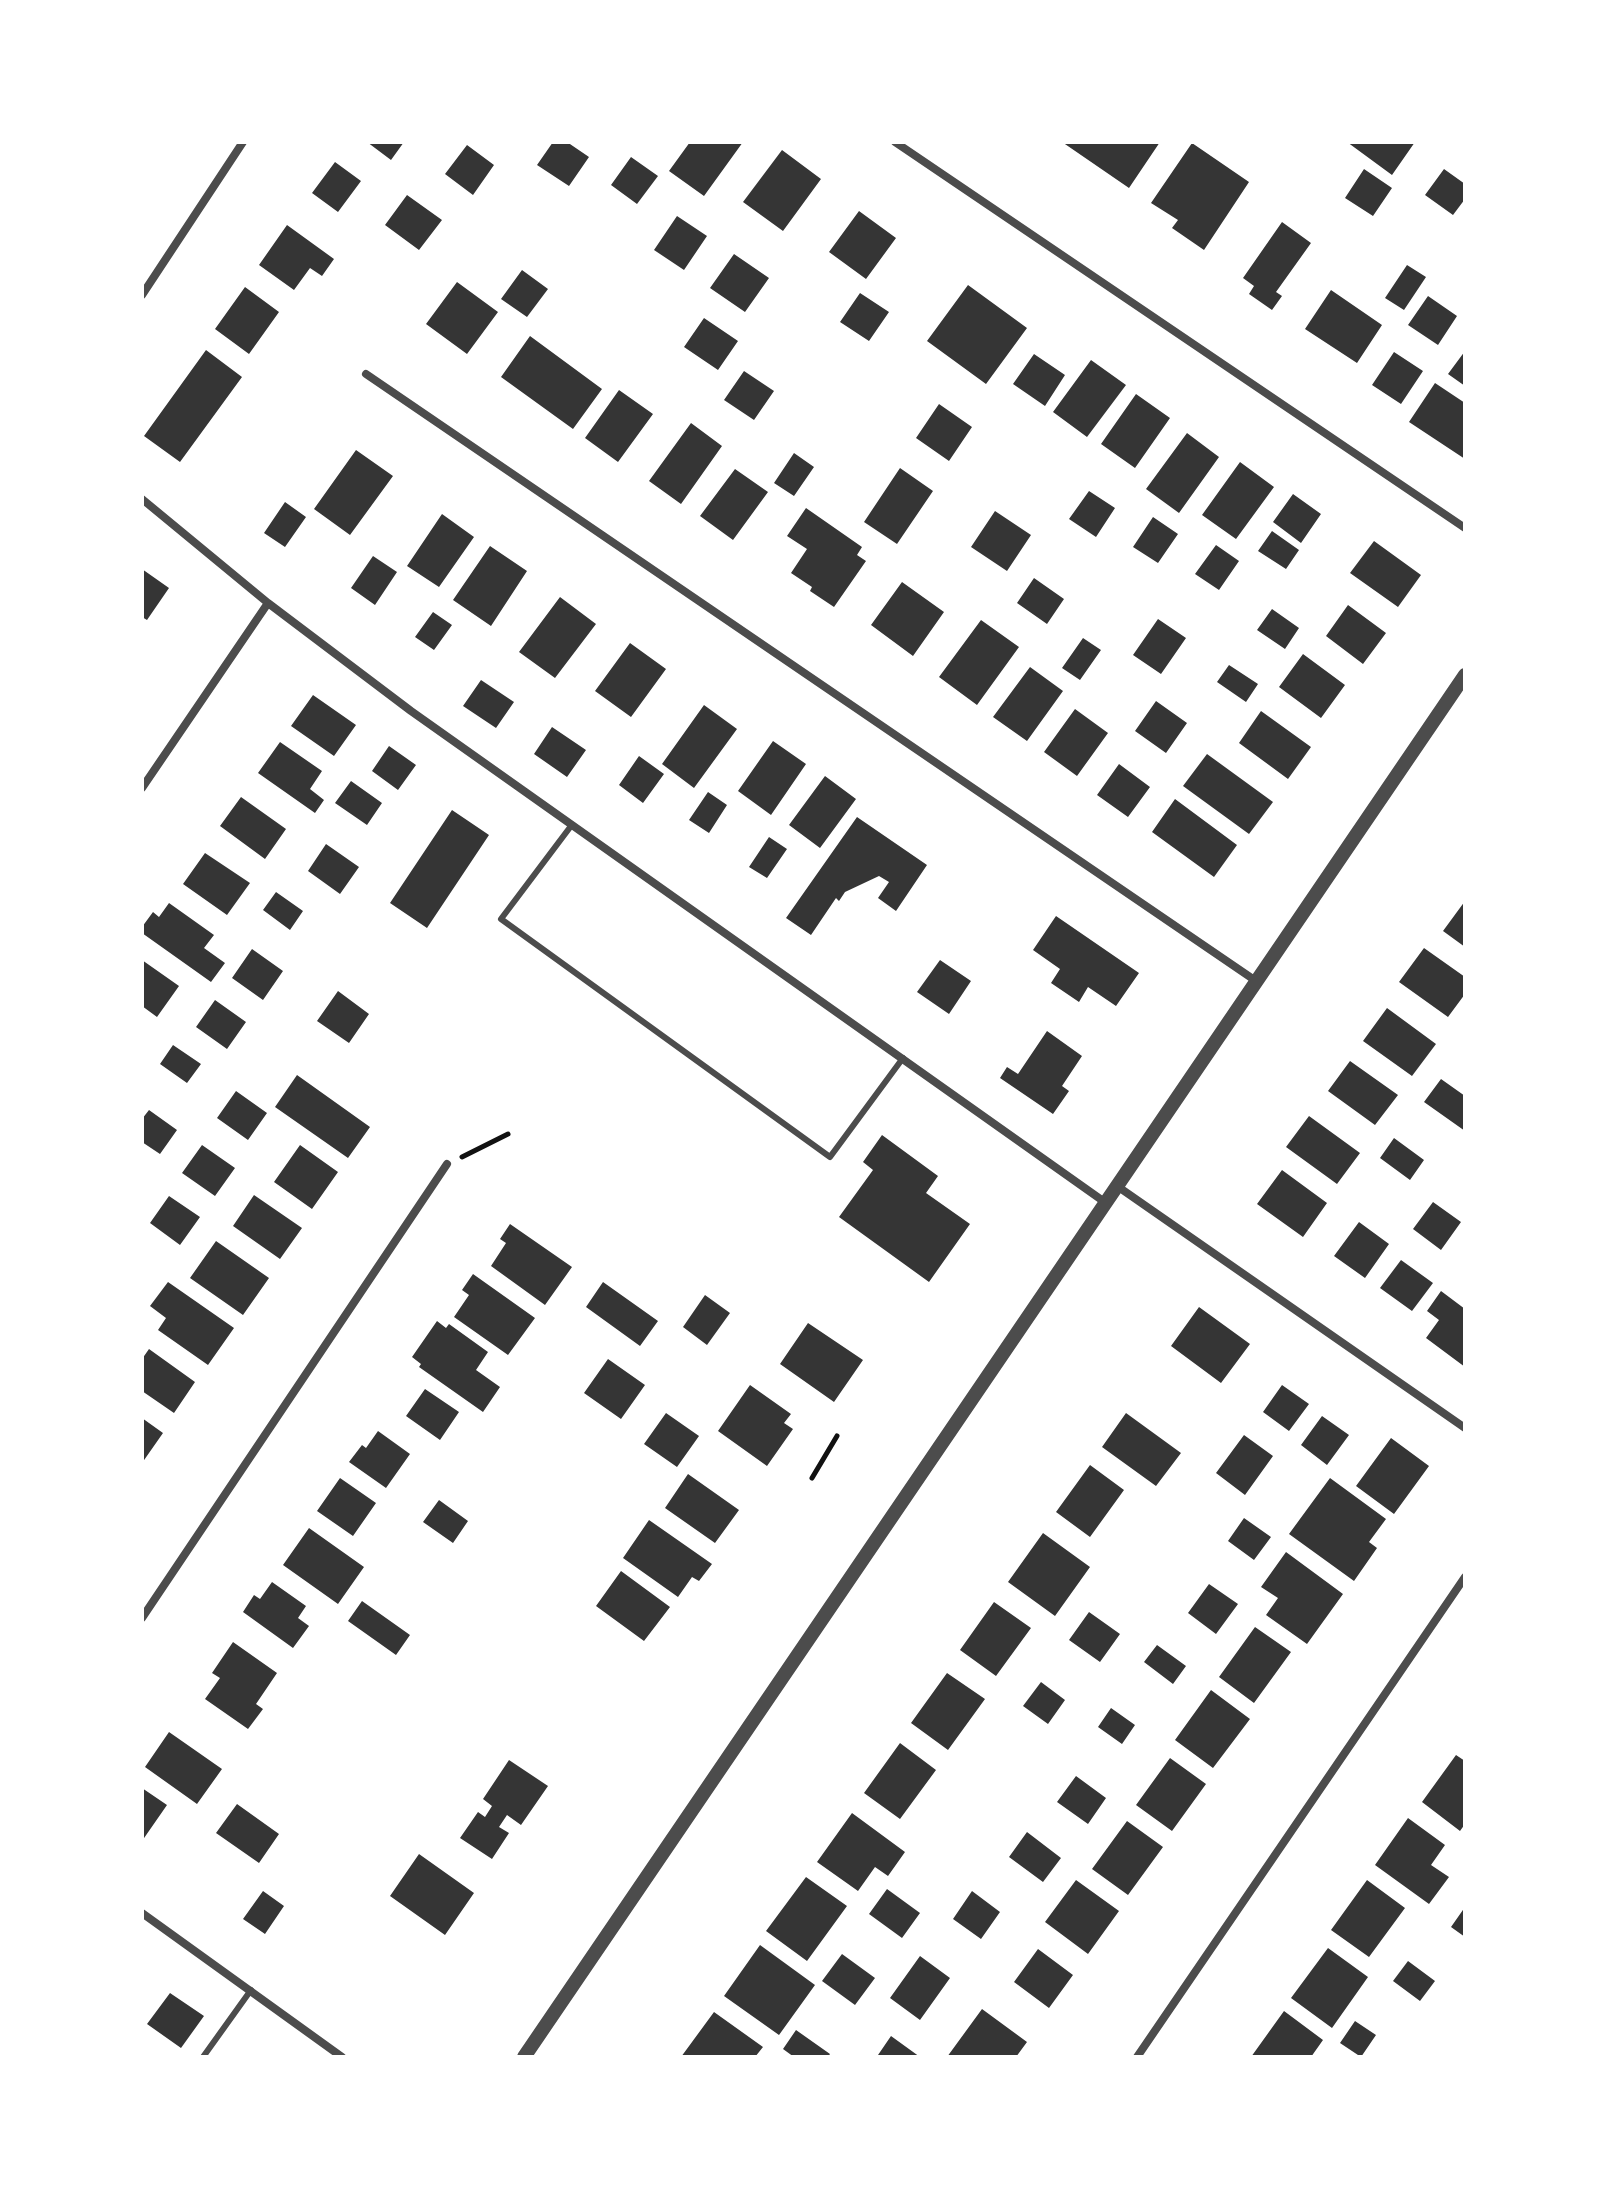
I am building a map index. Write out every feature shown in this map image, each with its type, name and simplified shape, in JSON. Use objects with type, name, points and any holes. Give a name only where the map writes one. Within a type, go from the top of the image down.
[{"type":"street","points":[[142,295],[243,142]]},
{"type":"street","points":[[895,142],[1465,528]]},
{"type":"street","points":[[366,374],[1256,981]]},
{"type":"street","points":[[142,499],[268,603],[411,711],[1106,1203]]},
{"type":"street","points":[[142,788],[268,603]]},
{"type":"street","points":[[524,2057],[1465,675]]},
{"type":"street","points":[[142,1618],[447,1164]]},
{"type":"street","points":[[1117,1186],[1465,1428]]},
{"type":"street","points":[[1137,2057],[1465,1577]]},
{"type":"street","points":[[142,1913],[342,2057]]},
{"type":"lane","points":[[571,826],[501,919],[830,1157],[903,1058]]},
{"type":"lane","points":[[203,2057],[251,1990]]},
{"type":"path","points":[[447,1164],[508,1134]]},
{"type":"path","points":[[812,1478],[837,1436]]},
{"type":"building","points":[[367,142],[404,142],[391,160]]},
{"type":"building","points":[[553,142],[567,142],[589,157],[569,186],[537,165]]},
{"type":"building","points":[[690,142],[743,142],[704,196],[669,171]]},
{"type":"building","points":[[1062,142],[1160,142],[1129,188]]},
{"type":"building","points":[[1347,142],[1415,142],[1392,175]]},
{"type":"building","points":[[1192,143],[1249,182],[1204,250],[1172,228],[1178,220],[1151,203]]},
{"type":"building","points":[[467,145],[494,165],[473,195],[445,174]]},
{"type":"building","points":[[782,150],[821,179],[783,231],[743,202]]},
{"type":"building","points":[[631,157],[658,176],[637,204],[611,185]]},
{"type":"building","points":[[335,162],[361,181],[338,212],[312,193]]},
{"type":"building","points":[[1364,169],[1392,188],[1373,216],[1345,198]]},
{"type":"building","points":[[1444,169],[1465,184],[1465,199],[1453,215],[1425,195]]},
{"type":"building","points":[[407,195],[442,220],[419,250],[385,225]]},
{"type":"building","points":[[859,211],[896,238],[866,279],[829,252]]},
{"type":"building","points":[[677,216],[707,236],[684,270],[654,250]]},
{"type":"building","points":[[1282,222],[1311,243],[1276,292],[1282,296],[1272,310],[1249,294],[1254,286],[1243,278]]},
{"type":"building","points":[[287,225],[334,259],[322,276],[310,268],[294,290],[259,265]]},
{"type":"building","points":[[734,254],[769,278],[745,312],[710,288]]},
{"type":"building","points":[[1407,265],[1426,277],[1404,310],[1385,298]]},
{"type":"building","points":[[522,270],[548,289],[527,317],[501,299]]},
{"type":"building","points":[[457,282],[498,312],[467,354],[426,324]]},
{"type":"building","points":[[968,285],[1027,328],[986,384],[927,341]]},
{"type":"building","points":[[245,287],[279,312],[249,354],[215,329]]},
{"type":"building","points":[[1331,290],[1382,325],[1357,363],[1305,329]]},
{"type":"building","points":[[860,293],[889,312],[869,341],[840,322]]},
{"type":"building","points":[[1428,296],[1457,316],[1438,345],[1408,325]]},
{"type":"building","points":[[704,318],[738,341],[718,370],[684,347]]},
{"type":"building","points":[[530,336],[602,389],[573,429],[501,377]]},
{"type":"building","points":[[206,350],[242,377],[180,462],[144,436]]},
{"type":"building","points":[[1465,351],[1465,386],[1448,374]]},
{"type":"building","points":[[1394,352],[1423,371],[1401,404],[1372,385]]},
{"type":"building","points":[[1034,354],[1065,375],[1045,406],[1013,384]]},
{"type":"building","points":[[1091,360],[1126,385],[1087,437],[1053,412]]},
{"type":"building","points":[[744,371],[774,391],[754,420],[724,400]]},
{"type":"building","points":[[1435,383],[1465,403],[1465,459],[1409,422]]},
{"type":"building","points":[[619,390],[653,414],[618,462],[585,438]]},
{"type":"building","points":[[1136,394],[1170,418],[1135,468],[1101,444]]},
{"type":"building","points":[[939,404],[972,427],[949,461],[916,438]]},
{"type":"building","points":[[691,423],[722,446],[681,504],[649,481]]},
{"type":"building","points":[[1187,433],[1219,457],[1179,513],[1146,489]]},
{"type":"building","points":[[356,450],[393,476],[350,535],[314,509]]},
{"type":"building","points":[[794,453],[814,467],[794,496],[774,483]]},
{"type":"building","points":[[1240,462],[1274,487],[1236,539],[1202,515]]},
{"type":"building","points":[[900,468],[933,491],[897,544],[864,522]]},
{"type":"building","points":[[735,469],[768,492],[733,540],[700,516]]},
{"type":"building","points":[[1089,491],[1115,508],[1096,537],[1069,519]]},
{"type":"building","points":[[1293,494],[1321,514],[1301,543],[1273,522]]},
{"type":"building","points":[[285,502],[306,517],[285,547],[264,533]]},
{"type":"building","points":[[806,508],[862,547],[857,555],[866,561],[834,607],[791,573],[807,549],[787,536]]},
{"type":"building","points":[[995,511],[1031,535],[1007,571],[971,547]]},
{"type":"building","points":[[442,514],[474,537],[439,587],[407,566]]},
{"type":"building","points":[[1153,517],[1178,534],[1158,563],[1133,547]]},
{"type":"building","points":[[1272,531],[1299,550],[1286,569],[1258,551]]},
{"type":"building","points":[[1374,541],[1421,575],[1398,607],[1350,573]]},
{"type":"building","points":[[1216,545],[1239,561],[1219,590],[1195,574]]},
{"type":"building","points":[[490,546],[527,571],[491,626],[453,600]]},
{"type":"building","points":[[373,556],[397,572],[375,605],[351,588]]},
{"type":"building","points":[[142,569],[169,588],[147,620],[142,617]]},
{"type":"building","points":[[1034,578],[1064,599],[1047,624],[1017,603]]},
{"type":"building","points":[[902,582],[944,612],[913,656],[871,625]]},
{"type":"building","points":[[560,597],[596,624],[555,678],[519,652]]},
{"type":"building","points":[[1348,605],[1386,633],[1363,664],[1326,636]]},
{"type":"building","points":[[1272,609],[1299,628],[1285,649],[1257,630]]},
{"type":"building","points":[[433,612],[452,625],[434,650],[415,637]]},
{"type":"building","points":[[1158,619],[1186,638],[1161,674],[1133,655]]},
{"type":"building","points":[[981,620],[1019,647],[977,705],[939,677]]},
{"type":"building","points":[[1083,638],[1101,650],[1080,680],[1062,668]]},
{"type":"building","points":[[630,643],[666,669],[631,717],[595,691]]},
{"type":"building","points":[[1303,654],[1345,685],[1321,718],[1279,687]]},
{"type":"building","points":[[1229,665],[1258,684],[1246,702],[1217,682]]},
{"type":"building","points":[[1030,667],[1063,691],[1027,741],[993,717]]},
{"type":"building","points":[[481,680],[514,702],[496,728],[463,706]]},
{"type":"building","points":[[313,695],[356,725],[334,756],[291,726]]},
{"type":"building","points":[[1156,701],[1187,723],[1166,753],[1135,731]]},
{"type":"building","points":[[704,705],[737,729],[694,788],[662,764]]},
{"type":"building","points":[[1075,709],[1108,733],[1077,776],[1044,752]]},
{"type":"building","points":[[1261,711],[1311,747],[1288,779],[1239,743]]},
{"type":"building","points":[[552,727],[586,750],[567,777],[534,754]]},
{"type":"building","points":[[773,741],[806,764],[771,815],[738,791]]},
{"type":"building","points":[[280,742],[322,771],[310,789],[324,800],[315,813],[258,773]]},
{"type":"building","points":[[389,746],[416,765],[398,790],[372,771]]},
{"type":"building","points":[[1207,754],[1273,802],[1249,834],[1183,786]]},
{"type":"building","points":[[639,756],[664,774],[643,803],[619,785]]},
{"type":"building","points":[[1119,764],[1150,787],[1128,817],[1097,795]]},
{"type":"building","points":[[825,776],[856,799],[820,848],[789,825]]},
{"type":"building","points":[[351,781],[382,803],[367,825],[335,803]]},
{"type":"building","points":[[708,792],[727,805],[709,833],[689,820]]},
{"type":"building","points":[[241,797],[286,829],[265,859],[220,826]]},
{"type":"building","points":[[1175,799],[1237,845],[1214,877],[1152,832]]},
{"type":"building","points":[[452,810],[489,835],[427,928],[390,903]]},
{"type":"building","points":[[857,817],[927,865],[896,911],[878,898],[889,882],[879,876],[845,892],[839,901],[836,898],[811,935],[786,918]]},
{"type":"building","points":[[769,837],[787,849],[767,878],[749,867]]},
{"type":"building","points":[[326,844],[359,867],[340,894],[308,871]]},
{"type":"building","points":[[205,853],[250,883],[227,915],[183,884]]},
{"type":"building","points":[[276,892],[303,911],[290,930],[263,910]]},
{"type":"building","points":[[1465,901],[1465,947],[1443,931]]},
{"type":"building","points":[[169,903],[214,935],[204,948],[225,963],[211,982],[142,933],[142,927],[153,912],[159,917]]},
{"type":"building","points":[[1056,916],[1139,973],[1116,1006],[1088,987],[1079,1002],[1051,983],[1060,969],[1033,950]]},
{"type":"building","points":[[1424,948],[1465,977],[1465,994],[1448,1017],[1399,982]]},
{"type":"building","points":[[252,949],[283,971],[263,1000],[232,978]]},
{"type":"building","points":[[142,960],[179,986],[157,1017],[142,1006]]},
{"type":"building","points":[[940,960],[971,981],[949,1014],[917,992]]},
{"type":"building","points":[[338,991],[369,1014],[349,1043],[317,1021]]},
{"type":"building","points":[[215,1000],[246,1022],[227,1049],[196,1027]]},
{"type":"building","points":[[1387,1008],[1436,1044],[1412,1076],[1363,1041]]},
{"type":"building","points":[[1047,1031],[1082,1056],[1062,1086],[1069,1091],[1053,1114],[1000,1078],[1007,1067],[1018,1074]]},
{"type":"building","points":[[173,1045],[201,1064],[187,1083],[160,1064]]},
{"type":"building","points":[[1350,1061],[1398,1095],[1375,1125],[1328,1091]]},
{"type":"building","points":[[297,1075],[370,1127],[348,1158],[275,1107]]},
{"type":"building","points":[[1441,1079],[1465,1096],[1465,1131],[1424,1102]]},
{"type":"building","points":[[236,1091],[267,1113],[248,1140],[217,1118]]},
{"type":"building","points":[[149,1110],[177,1130],[160,1154],[142,1142],[142,1119]]},
{"type":"building","points":[[1309,1116],[1360,1153],[1337,1184],[1286,1147]]},
{"type":"building","points":[[882,1135],[938,1176],[926,1193],[970,1224],[929,1282],[839,1217],[873,1170],[863,1162]]},
{"type":"building","points":[[1394,1138],[1424,1160],[1410,1180],[1380,1158]]},
{"type":"building","points":[[202,1145],[235,1168],[215,1196],[182,1173]]},
{"type":"building","points":[[300,1145],[338,1172],[312,1209],[274,1182]]},
{"type":"building","points":[[1282,1170],[1327,1203],[1303,1237],[1257,1204]]},
{"type":"building","points":[[254,1195],[302,1228],[280,1259],[233,1226]]},
{"type":"building","points":[[169,1196],[200,1217],[180,1245],[150,1223]]},
{"type":"building","points":[[1433,1202],[1461,1222],[1441,1250],[1413,1229]]},
{"type":"building","points":[[1359,1222],[1389,1244],[1365,1278],[1334,1256]]},
{"type":"building","points":[[510,1224],[572,1267],[545,1305],[491,1266],[506,1243],[500,1239]]},
{"type":"building","points":[[216,1241],[269,1278],[243,1315],[190,1278]]},
{"type":"building","points":[[1401,1260],[1433,1283],[1412,1311],[1380,1288]]},
{"type":"building","points":[[473,1274],[535,1318],[508,1355],[454,1317],[469,1295],[462,1290]]},
{"type":"building","points":[[168,1282],[234,1328],[208,1365],[158,1330],[166,1318],[150,1306]]},
{"type":"building","points":[[603,1282],[658,1321],[640,1346],[586,1307]]},
{"type":"building","points":[[1441,1291],[1465,1309],[1465,1367],[1426,1338],[1439,1320],[1427,1311]]},
{"type":"building","points":[[705,1295],[730,1313],[707,1345],[683,1327]]},
{"type":"building","points":[[1199,1307],[1250,1344],[1221,1383],[1171,1346]]},
{"type":"building","points":[[437,1321],[446,1328],[449,1324],[488,1352],[476,1370],[500,1387],[483,1412],[419,1367],[421,1364],[412,1357]]},
{"type":"building","points":[[808,1323],[863,1360],[834,1402],[780,1364]]},
{"type":"building","points":[[149,1349],[195,1382],[174,1413],[142,1391],[142,1359]]},
{"type":"building","points":[[608,1359],[645,1385],[621,1419],[584,1393]]},
{"type":"building","points":[[750,1385],[791,1414],[784,1423],[793,1429],[767,1466],[718,1431]]},
{"type":"building","points":[[1282,1385],[1309,1404],[1289,1431],[1263,1412]]},
{"type":"building","points":[[425,1389],[459,1412],[440,1440],[406,1416]]},
{"type":"building","points":[[666,1413],[699,1436],[677,1467],[644,1444]]},
{"type":"building","points":[[1126,1413],[1181,1453],[1156,1486],[1102,1447]]},
{"type":"building","points":[[1322,1416],[1349,1435],[1327,1465],[1301,1445]]},
{"type":"building","points":[[142,1418],[163,1433],[142,1463]]},
{"type":"building","points":[[378,1431],[410,1454],[386,1488],[349,1462],[362,1445],[366,1448]]},
{"type":"building","points":[[1244,1435],[1273,1456],[1245,1495],[1216,1473]]},
{"type":"building","points":[[1391,1438],[1429,1466],[1394,1514],[1356,1486]]},
{"type":"building","points":[[1090,1465],[1124,1490],[1090,1537],[1056,1512]]},
{"type":"building","points":[[688,1474],[739,1510],[715,1543],[665,1508]]},
{"type":"building","points":[[340,1478],[376,1503],[353,1536],[317,1511]]},
{"type":"building","points":[[1330,1478],[1386,1519],[1369,1542],[1377,1548],[1354,1581],[1289,1534]]},
{"type":"building","points":[[439,1500],[468,1521],[453,1543],[423,1522]]},
{"type":"building","points":[[1244,1518],[1271,1537],[1254,1560],[1228,1541]]},
{"type":"building","points":[[649,1520],[712,1564],[699,1581],[692,1577],[678,1597],[623,1558]]},
{"type":"building","points":[[309,1528],[364,1567],[338,1604],[283,1565]]},
{"type":"building","points":[[1043,1533],[1090,1567],[1055,1616],[1008,1582]]},
{"type":"building","points":[[1286,1552],[1343,1594],[1307,1644],[1266,1615],[1278,1598],[1261,1587]]},
{"type":"building","points":[[621,1571],[670,1607],[644,1641],[596,1606]]},
{"type":"building","points":[[272,1582],[306,1606],[298,1618],[309,1626],[293,1648],[243,1612],[254,1595],[260,1599]]},
{"type":"building","points":[[1209,1584],[1238,1604],[1216,1634],[1188,1613]]},
{"type":"building","points":[[362,1601],[410,1635],[396,1655],[348,1621]]},
{"type":"building","points":[[994,1602],[1031,1628],[996,1676],[960,1650]]},
{"type":"building","points":[[1089,1612],[1120,1634],[1100,1662],[1069,1640]]},
{"type":"building","points":[[1255,1627],[1291,1652],[1254,1703],[1219,1677]]},
{"type":"building","points":[[233,1642],[277,1673],[256,1704],[263,1709],[248,1729],[205,1699],[220,1678],[212,1673]]},
{"type":"building","points":[[1157,1645],[1186,1666],[1173,1684],[1144,1662]]},
{"type":"building","points":[[947,1673],[985,1699],[948,1750],[911,1723]]},
{"type":"building","points":[[1041,1682],[1065,1700],[1048,1724],[1023,1706]]},
{"type":"building","points":[[1211,1690],[1250,1719],[1213,1768],[1175,1740]]},
{"type":"building","points":[[1111,1708],[1135,1725],[1122,1744],[1098,1727]]},
{"type":"building","points":[[169,1732],[222,1769],[197,1804],[145,1767]]},
{"type":"building","points":[[900,1743],[936,1770],[900,1819],[864,1793]]},
{"type":"building","points":[[1456,1755],[1465,1761],[1465,1824],[1460,1831],[1422,1802]]},
{"type":"building","points":[[1170,1758],[1206,1784],[1172,1831],[1136,1805]]},
{"type":"building","points":[[509,1760],[548,1786],[521,1825],[507,1815],[499,1827],[509,1833],[492,1859],[460,1838],[478,1812],[485,1817],[492,1806],[483,1799]]},
{"type":"building","points":[[1076,1776],[1106,1798],[1088,1824],[1057,1802]]},
{"type":"building","points":[[142,1788],[167,1805],[142,1841]]},
{"type":"building","points":[[237,1804],[279,1834],[259,1863],[216,1833]]},
{"type":"building","points":[[852,1813],[905,1852],[888,1876],[875,1867],[858,1891],[817,1862]]},
{"type":"building","points":[[1408,1818],[1445,1845],[1431,1865],[1449,1877],[1429,1904],[1375,1865]]},
{"type":"building","points":[[1127,1821],[1163,1847],[1128,1895],[1092,1869]]},
{"type":"building","points":[[1027,1832],[1061,1858],[1043,1882],[1009,1857]]},
{"type":"building","points":[[419,1854],[474,1893],[445,1935],[390,1896]]},
{"type":"building","points":[[806,1877],[847,1906],[807,1961],[766,1931]]},
{"type":"building","points":[[1076,1880],[1119,1911],[1088,1954],[1045,1922]]},
{"type":"building","points":[[1367,1880],[1405,1908],[1369,1957],[1331,1930]]},
{"type":"building","points":[[887,1889],[920,1913],[902,1938],[869,1914]]},
{"type":"building","points":[[263,1891],[284,1906],[265,1934],[243,1919]]},
{"type":"building","points":[[972,1891],[1000,1912],[981,1939],[953,1919]]},
{"type":"building","points":[[1465,1907],[1465,1937],[1451,1927]]},
{"type":"building","points":[[760,1945],[815,1985],[779,2035],[724,1996]]},
{"type":"building","points":[[1328,1948],[1368,1977],[1332,2028],[1291,1998]]},
{"type":"building","points":[[1038,1949],[1073,1975],[1049,2008],[1014,1982]]},
{"type":"building","points":[[842,1954],[875,1978],[855,2005],[822,1981]]},
{"type":"building","points":[[920,1956],[950,1978],[920,2020],[890,1998]]},
{"type":"building","points":[[1408,1961],[1435,1981],[1420,2001],[1393,1981]]},
{"type":"building","points":[[170,1993],[204,2016],[181,2048],[147,2024]]},
{"type":"building","points":[[982,2009],[1027,2042],[1016,2057],[947,2057]]},
{"type":"building","points":[[1284,2011],[1323,2040],[1311,2057],[1251,2057]]},
{"type":"building","points":[[714,2012],[763,2047],[755,2057],[681,2057]]},
{"type":"building","points":[[1355,2021],[1376,2035],[1361,2057],[1340,2043]]},
{"type":"building","points":[[796,2030],[830,2054],[828,2057],[794,2057],[783,2049]]},
{"type":"building","points":[[891,2036],[920,2057],[880,2057],[878,2055]]}]
